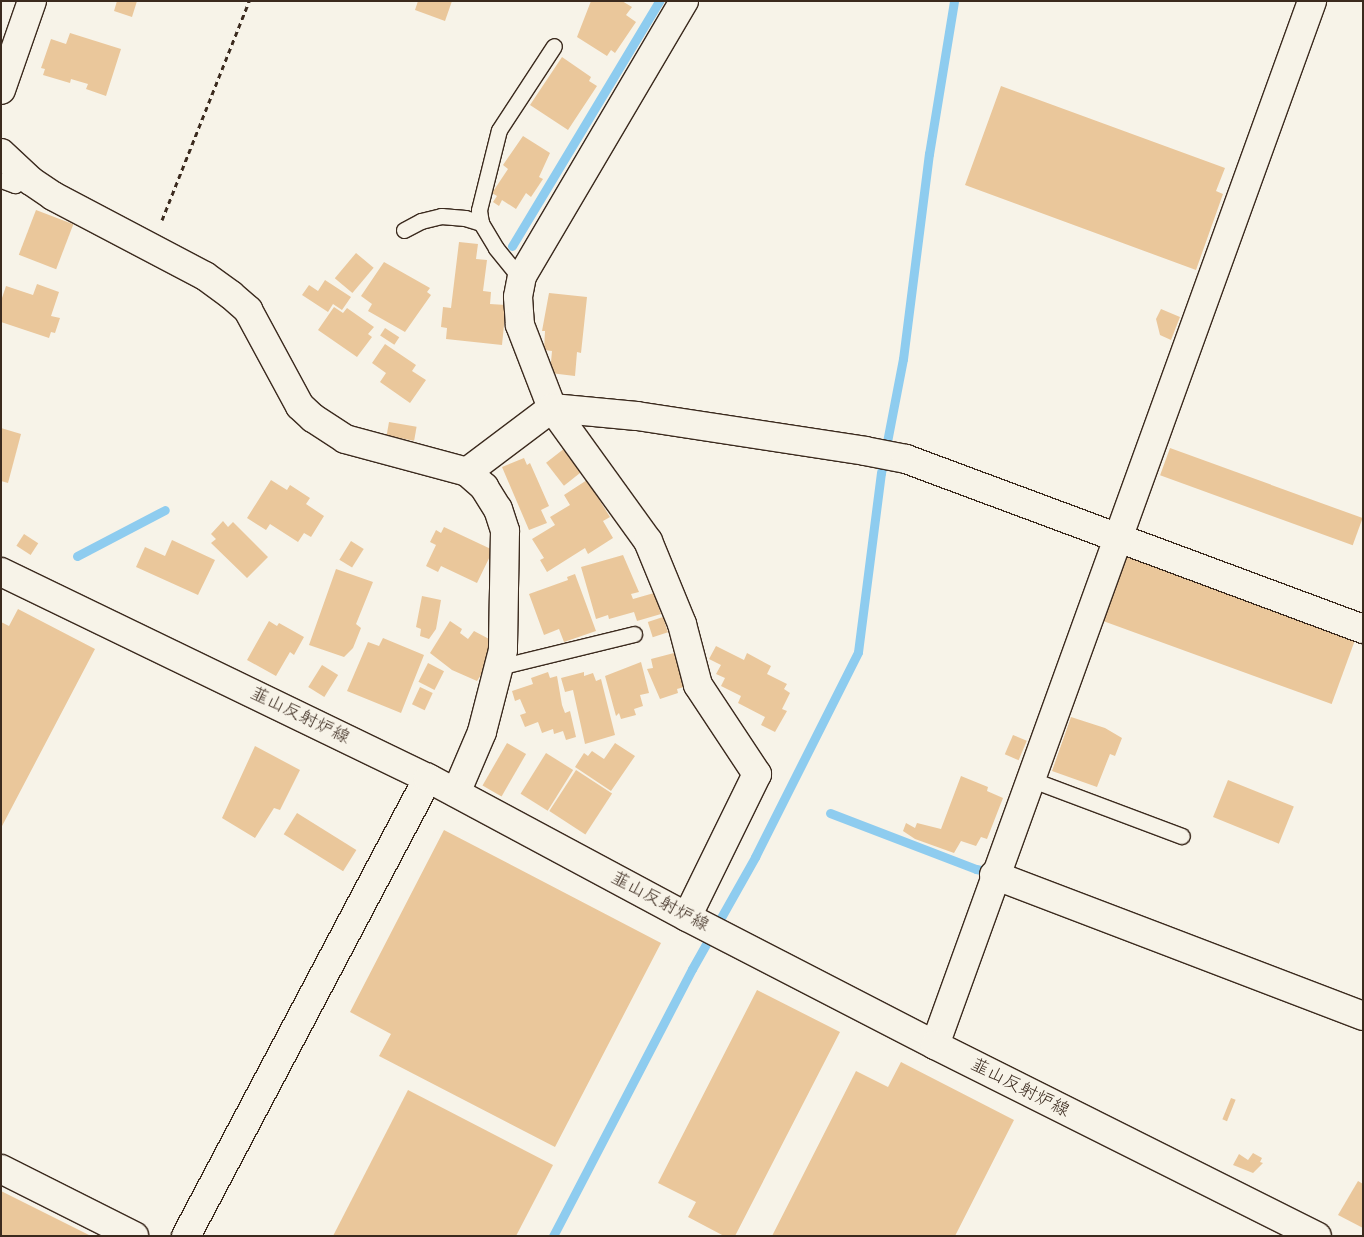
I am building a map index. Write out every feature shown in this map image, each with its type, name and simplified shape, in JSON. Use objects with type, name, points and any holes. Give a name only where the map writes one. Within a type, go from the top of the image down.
[{"type":"street","points":[[1,90],[32,1]]},
{"type":"street","points":[[684,1],[521,279],[518,297],[520,325],[552,408],[648,540],[682,624],[698,684],[757,774],[687,917]]},
{"type":"street","points":[[935,1045],[994,876],[1312,1]]},
{"type":"street","points":[[1,153],[14,179],[53,196],[205,276],[248,310],[300,406],[313,418],[345,439],[467,472],[484,487],[498,509],[505,531],[503,650],[482,732],[456,793]]},
{"type":"street","points":[[467,472],[552,408],[637,416],[865,451],[906,459],[1363,629]]},
{"type":"street","name":"韮山反射炉線","points":[[1,572],[428,778],[687,917],[935,1045],[1317,1236]]},
{"type":"street","points":[[186,1236],[428,778]]},
{"type":"street","points":[[994,876],[1363,1016]]},
{"type":"street","points":[[1,1169],[134,1236]]},
{"type":"lane","points":[[521,279],[481,223],[479,210],[499,130],[554,46]]},
{"type":"lane","points":[[404,230],[420,220],[441,216],[465,218],[481,223]]},
{"type":"lane","points":[[499,667],[634,634]]},
{"type":"lane","points":[[1030,779],[1182,836]]},
{"type":"path","points":[[151,249],[249,1]]},
{"type":"building","points":[[117,1],[137,1],[132,17],[114,11]]},
{"type":"building","points":[[418,1],[452,1],[445,21],[415,10]]},
{"type":"building","points":[[591,1],[622,1],[632,7],[626,15],[636,22],[615,53],[611,50],[607,56],[577,37]]},
{"type":"building","points":[[70,33],[121,49],[106,96],[86,89],[88,84],[71,79],[70,83],[43,75],[45,69],[41,68],[51,39],[66,44]]},
{"type":"building","points":[[562,57],[591,77],[589,81],[597,86],[568,130],[530,105]]},
{"type":"building","points":[[1001,86],[1225,168],[1216,191],[1223,194],[1196,270],[965,185]]},
{"type":"building","points":[[523,136],[550,153],[539,177],[543,179],[531,197],[526,193],[516,209],[502,200],[499,206],[493,202],[497,196],[492,193],[508,169],[503,165]]},
{"type":"building","points":[[36,210],[73,224],[56,269],[19,255]]},
{"type":"building","points":[[459,242],[478,244],[476,259],[487,260],[483,291],[491,292],[490,304],[506,305],[502,345],[446,339],[447,328],[441,327],[443,307],[451,308]]},
{"type":"building","points":[[356,253],[374,268],[352,293],[335,278]]},
{"type":"building","points":[[384,262],[430,288],[427,292],[431,295],[405,332],[368,311],[372,304],[361,296]]},
{"type":"building","points":[[325,280],[351,297],[342,310],[333,304],[328,312],[302,295],[309,285],[318,291]]},
{"type":"building","points":[[37,284],[59,292],[51,316],[60,318],[55,333],[51,332],[49,338],[1,322],[1,301],[6,286],[33,295]]},
{"type":"building","points":[[549,293],[587,297],[581,353],[577,352],[575,376],[550,373],[552,351],[544,350],[545,331],[542,331]]},
{"type":"building","points":[[334,307],[343,313],[347,308],[374,327],[368,334],[372,337],[357,357],[318,330]]},
{"type":"building","points":[[1161,309],[1180,317],[1171,340],[1160,335],[1156,319]]},
{"type":"building","points":[[385,328],[399,337],[394,345],[380,336]]},
{"type":"building","points":[[385,344],[416,365],[412,371],[426,380],[410,403],[380,382],[386,373],[372,363]]},
{"type":"building","points":[[389,422],[417,427],[414,441],[387,436]]},
{"type":"building","points":[[1,428],[21,434],[8,483],[1,481]]},
{"type":"building","points":[[565,448],[583,471],[564,486],[546,463]]},
{"type":"building","points":[[1170,448],[1363,518],[1353,545],[1160,475]]},
{"type":"building","points":[[524,458],[527,465],[530,463],[549,506],[541,510],[547,523],[529,530],[502,467]]},
{"type":"building","points":[[271,480],[287,490],[290,485],[310,498],[306,504],[324,516],[311,537],[304,533],[298,542],[270,524],[266,530],[247,518]]},
{"type":"building","points":[[587,480],[610,517],[603,521],[613,538],[588,554],[585,548],[547,572],[540,560],[544,558],[532,539],[555,525],[550,517],[570,505],[564,495]]},
{"type":"building","points":[[223,521],[228,527],[233,522],[268,557],[247,578],[211,543],[216,539],[211,534]]},
{"type":"building","points":[[444,527],[493,550],[477,583],[441,566],[438,572],[426,566],[436,545],[430,542],[436,530],[441,533]]},
{"type":"building","points":[[24,534],[38,543],[31,555],[16,546]]},
{"type":"building","points":[[172,540],[215,560],[198,595],[136,567],[145,547],[165,556]]},
{"type":"building","points":[[351,541],[364,549],[352,568],[339,560]]},
{"type":"building","points":[[1127,553],[1356,636],[1332,704],[1102,621]]},
{"type":"building","points":[[623,555],[639,592],[631,594],[633,599],[654,593],[661,614],[637,621],[634,612],[609,619],[608,615],[596,619],[581,567]]},
{"type":"building","points":[[336,569],[373,582],[356,624],[361,628],[353,648],[344,657],[309,645]]},
{"type":"building","points":[[575,574],[596,631],[564,642],[559,629],[544,635],[529,594],[568,580],[567,577]]},
{"type":"building","points":[[422,596],[441,600],[436,629],[429,639],[420,636],[421,629],[416,627]]},
{"type":"building","points":[[18,609],[95,649],[1,828],[1,622],[9,626]]},
{"type":"building","points":[[663,617],[668,632],[653,637],[648,622]]},
{"type":"building","points":[[269,621],[277,626],[279,623],[304,637],[294,655],[290,652],[276,676],[247,660]]},
{"type":"building","points":[[450,621],[462,629],[460,633],[468,639],[474,631],[491,640],[486,667],[477,681],[452,670],[430,653]]},
{"type":"building","points":[[383,638],[424,655],[401,713],[347,691],[368,642],[379,646]]},
{"type":"building","points":[[716,646],[744,660],[747,653],[771,666],[767,674],[787,684],[784,689],[790,693],[782,709],[787,711],[775,732],[761,725],[765,717],[738,703],[741,696],[721,686],[725,678],[716,674],[721,665],[709,659]]},
{"type":"building","points":[[674,653],[684,687],[677,689],[678,693],[660,699],[647,669],[653,668],[651,659]]},
{"type":"building","points":[[641,662],[649,693],[640,695],[643,706],[634,709],[636,715],[621,719],[619,713],[616,716],[605,676]]},
{"type":"building","points":[[428,663],[444,671],[435,690],[418,682]]},
{"type":"building","points":[[322,665],[338,675],[324,697],[308,687]]},
{"type":"building","points":[[548,672],[550,678],[557,676],[562,705],[565,713],[570,711],[576,737],[566,740],[563,731],[554,734],[553,729],[542,733],[538,722],[525,727],[520,715],[526,713],[520,699],[515,701],[512,691],[533,684],[531,678]]},
{"type":"building","points":[[584,672],[584,676],[593,673],[596,681],[601,679],[615,735],[585,744],[573,690],[565,692],[561,678]]},
{"type":"building","points":[[420,687],[433,693],[425,710],[412,704]]},
{"type":"building","points":[[1071,717],[1105,728],[1122,738],[1115,756],[1110,754],[1097,787],[1052,771]]},
{"type":"building","points":[[1013,735],[1027,741],[1019,760],[1005,754]]},
{"type":"building","points":[[507,743],[526,754],[502,796],[482,785]]},
{"type":"building","points":[[615,743],[635,756],[611,791],[575,767],[584,753],[588,756],[592,751],[604,759]]},
{"type":"building","points":[[255,746],[300,770],[280,810],[274,808],[255,838],[222,818]]},
{"type":"building","points":[[546,753],[573,770],[548,811],[521,794]]},
{"type":"building","points":[[576,770],[612,793],[585,835],[549,811]]},
{"type":"building","points":[[961,776],[988,787],[987,791],[1003,798],[987,839],[981,837],[976,846],[961,841],[954,853],[915,839],[903,831],[906,823],[915,828],[917,823],[941,829]]},
{"type":"building","points":[[1228,780],[1294,807],[1279,844],[1213,817]]},
{"type":"building","points":[[297,813],[356,850],[343,871],[284,834]]},
{"type":"building","points":[[444,830],[661,943],[555,1147],[379,1056],[391,1034],[350,1012]]},
{"type":"building","points":[[757,990],[840,1032],[735,1236],[724,1236],[688,1217],[696,1202],[658,1183]]},
{"type":"building","points":[[901,1062],[1014,1120],[955,1236],[772,1236],[856,1071],[888,1087]]},
{"type":"building","points":[[408,1090],[553,1165],[516,1236],[333,1236]]},
{"type":"building","points":[[1231,1098],[1236,1100],[1227,1121],[1222,1119]]},
{"type":"building","points":[[1253,1153],[1262,1158],[1260,1162],[1263,1163],[1253,1173],[1233,1165],[1239,1154],[1248,1160]]},
{"type":"building","points":[[1358,1181],[1363,1184],[1363,1228],[1338,1215]]},
{"type":"building","points":[[1,1191],[91,1236],[1,1236]]},
{"type":"waterway","points":[[512,246],[659,1]]},
{"type":"waterway","points":[[553,1236],[692,969],[755,857],[858,652],[881,473],[903,359],[929,154],[954,1]]},
{"type":"waterway","points":[[77,556],[165,510]]},
{"type":"waterway","points":[[830,813],[976,869],[992,872]]}]
